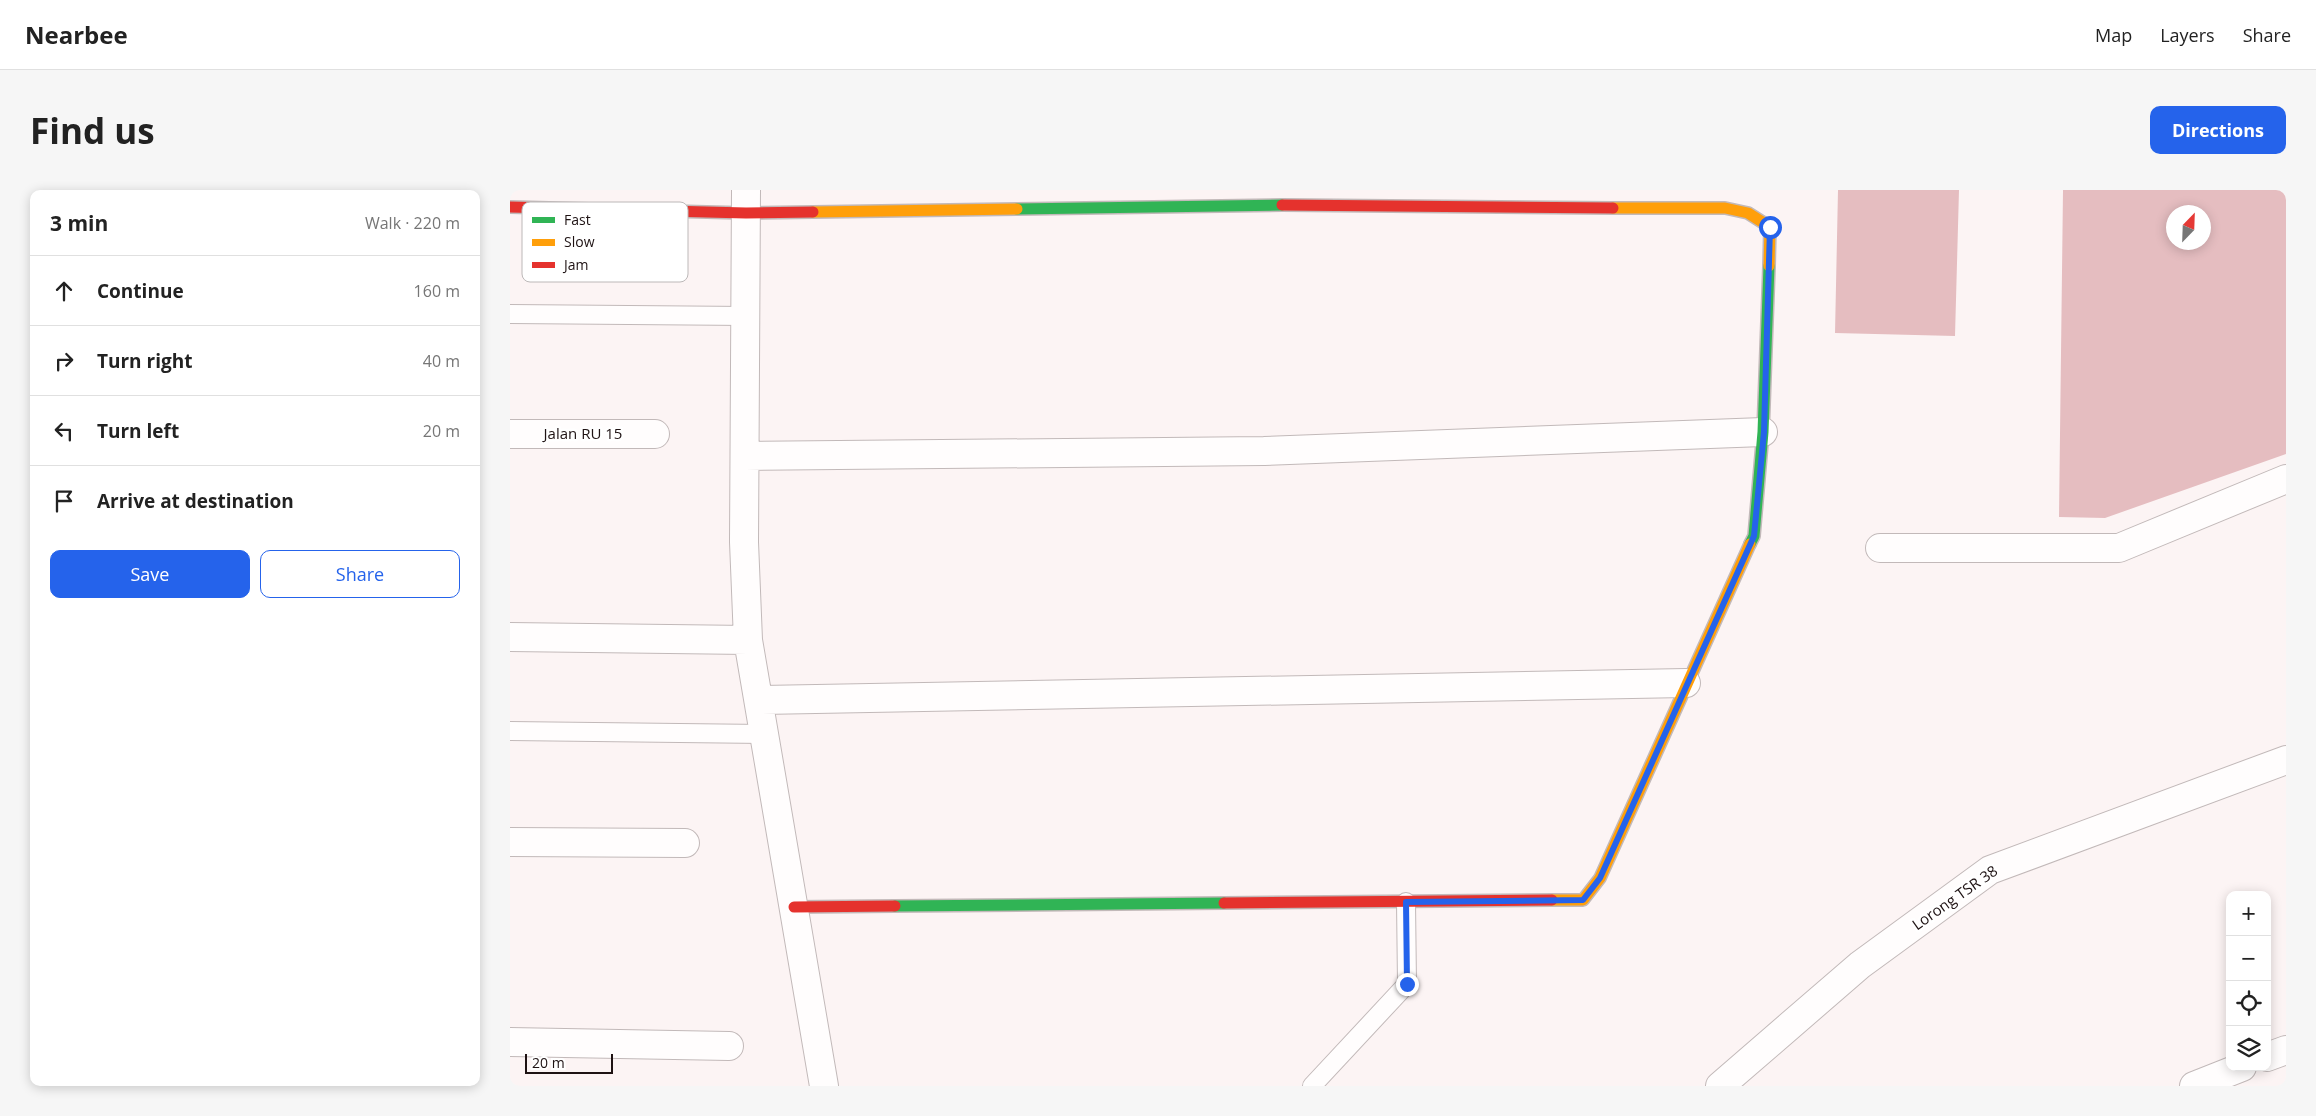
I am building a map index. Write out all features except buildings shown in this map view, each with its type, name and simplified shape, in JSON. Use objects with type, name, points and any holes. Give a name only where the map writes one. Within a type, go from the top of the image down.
[{"type":"street","points":[[746,201],[747,316],[744,542],[748,640],[760,700],[764,734],[824,1086]]},
{"type":"street","points":[[688,202],[746,201],[1343,204],[1674,209],[1727,206],[1758,216],[1770,227],[1764,432],[1754,536],[1686,683],[1600,878],[1583,900],[794,906]]},
{"type":"street","points":[[745,456],[1264,451],[1764,432]]},
{"type":"street","name":"Jalan RU 15","points":[[510,434],[655,434]]},
{"type":"street","points":[[1880,548],[2119,548],[2286,479]]},
{"type":"street","points":[[510,637],[748,640]]},
{"type":"street","points":[[760,700],[1686,683]]},
{"type":"street","name":"Lorong TSR 38","points":[[1720,1086],[1860,965],[1990,870],[2286,760]]},
{"type":"street","points":[[510,842],[685,843]]},
{"type":"street","points":[[510,1042],[729,1046]]},
{"type":"street","points":[[2271,1056],[2286,1050]]},
{"type":"street","points":[[2194,1086],[2232,1071]]},
{"type":"lane","points":[[510,314],[747,316]]},
{"type":"lane","points":[[510,731],[764,734]]},
{"type":"lane","points":[[1312,1086],[1407,984],[1406,902]]},
{"type":"shaded area","points":[[1838,190],[1959,190],[1955,336],[1835,333]]},
{"type":"shaded area","points":[[2063,190],[2286,190],[2286,454],[2105,518],[2059,517]]},
{"type":"traffic: fast","points":[[1017,209],[1282,205]]},
{"type":"traffic: fast","points":[[1750,544],[1754,536],[1763,432],[1769,266]]},
{"type":"traffic: fast","points":[[895,906],[1224,903]]},
{"type":"traffic: slow","points":[[1613,208],[1725,208],[1748,213],[1770,227],[1769,266]]},
{"type":"traffic: slow","points":[[813,212],[1017,209]]},
{"type":"traffic: slow","points":[[1552,900],[1583,900],[1600,878],[1750,544]]},
{"type":"traffic: jam","points":[[1282,205],[1613,208]]},
{"type":"traffic: jam","points":[[510,207],[522,207]]},
{"type":"traffic: jam","points":[[688,212],[813,212]]},
{"type":"traffic: jam","points":[[1224,903],[1552,900]]},
{"type":"traffic: jam","points":[[794,907],[895,906]]},
{"type":"route","points":[[1407,984],[1406,902],[1583,900],[1600,878],[1686,683],[1754,536],[1764,432],[1770,227]]}]
